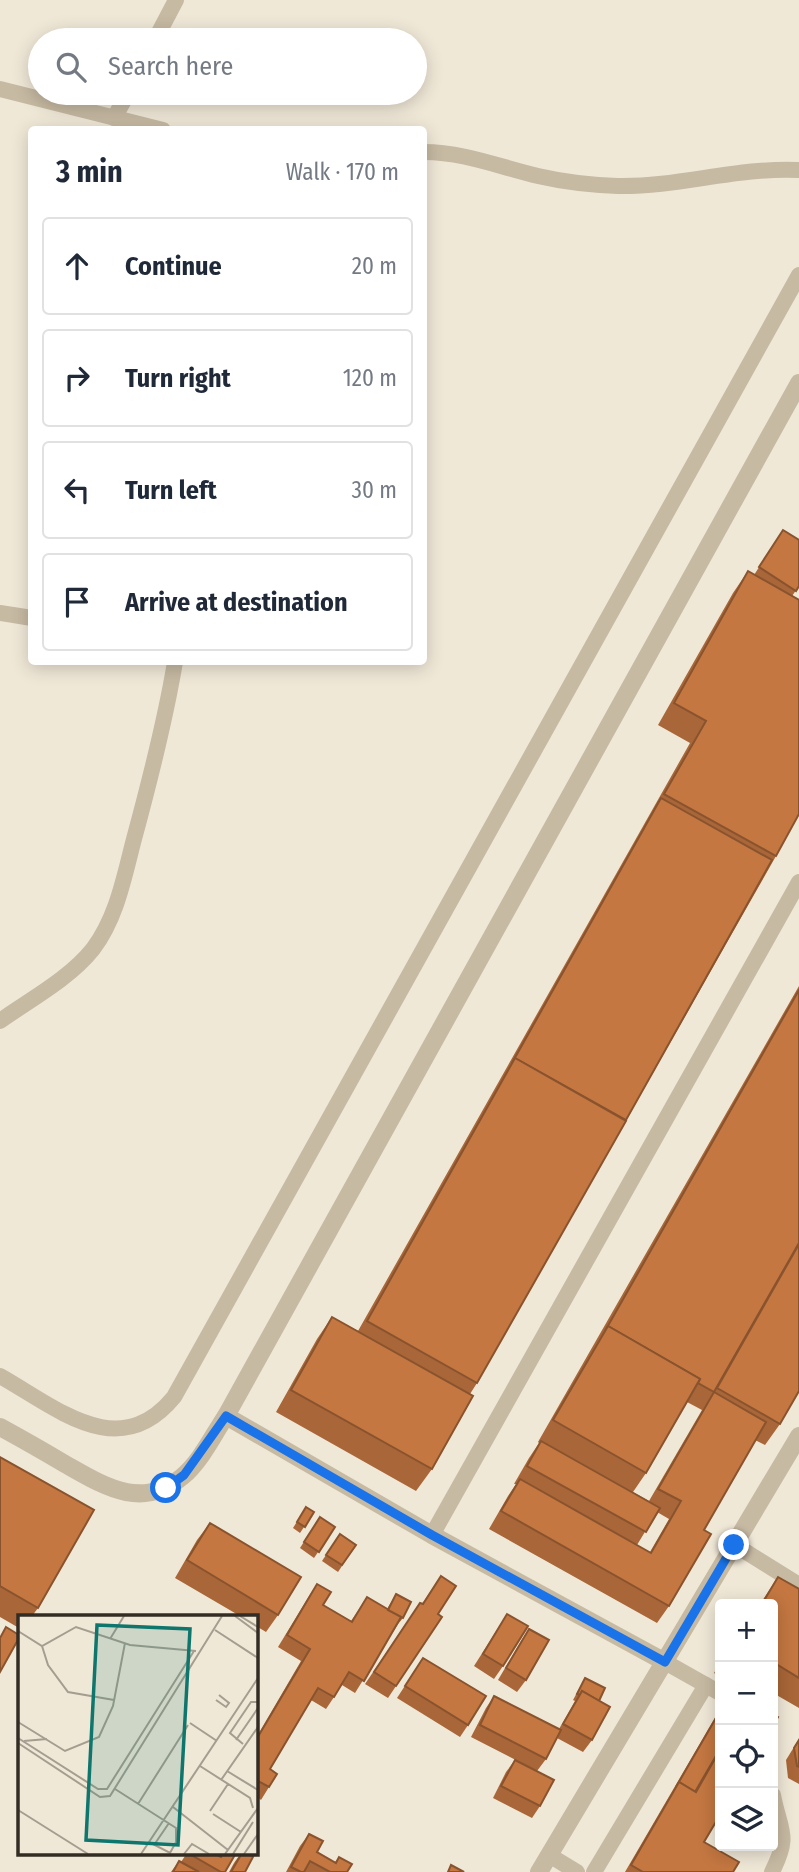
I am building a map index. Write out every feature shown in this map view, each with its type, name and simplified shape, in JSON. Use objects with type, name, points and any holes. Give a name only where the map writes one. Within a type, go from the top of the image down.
[{"type":"street","points":[[0,1427],[104,1486],[125,1493],[146,1493],[166,1488],[184,1475],[226,1416],[799,383]]},
{"type":"street","points":[[226,1416],[432,1535],[665,1662]]},
{"type":"street","points":[[539,1872],[799,1436]]},
{"type":"lane","points":[[161,28],[176,0]]},
{"type":"lane","points":[[0,89],[28,96]]},
{"type":"lane","points":[[63,105],[147,126]]},
{"type":"lane","points":[[114,118],[121,105]]},
{"type":"lane","points":[[427,152],[452,154],[578,183],[617,186],[695,181],[757,170],[799,170]]},
{"type":"lane","points":[[0,1376],[76,1419],[102,1429],[116,1430],[142,1423],[155,1417],[174,1397],[799,275]]},
{"type":"lane","points":[[0,613],[28,617]]},
{"type":"lane","points":[[0,1021],[82,962],[105,932],[120,894],[150,782],[175,665]]},
{"type":"lane","points":[[432,1535],[799,882]]},
{"type":"lane","points":[[734,1545],[799,1585]]},
{"type":"lane","points":[[594,1872],[713,1689],[665,1662]]},
{"type":"lane","points":[[772,1872],[784,1838],[778,1815]]},
{"type":"lane","points":[[548,1855],[577,1872]]},
{"type":"building","points":[[783,530],[799,540],[799,586],[796,591],[759,567]]},
{"type":"building","points":[[748,571],[799,600],[799,814],[776,856],[664,794],[706,721],[674,703]]},
{"type":"building","points":[[661,798],[772,860],[626,1120],[515,1058],[512,1063]]},
{"type":"building","points":[[799,990],[799,1243],[714,1392],[698,1383],[700,1379],[608,1326],[605,1331]]},
{"type":"building","points":[[515,1058],[626,1121],[477,1383],[367,1321]]},
{"type":"building","points":[[799,1244],[799,1391],[780,1424],[717,1388]]},
{"type":"building","points":[[332,1317],[473,1396],[432,1469],[291,1390]]},
{"type":"building","points":[[608,1326],[700,1379],[646,1473],[553,1420]]},
{"type":"building","points":[[714,1392],[766,1422],[704,1530],[711,1534],[669,1606],[501,1511],[520,1479],[651,1553],[681,1501],[658,1489]]},
{"type":"building","points":[[541,1441],[660,1508],[646,1532],[527,1466]]},
{"type":"building","points":[[0,1457],[94,1510],[38,1608],[0,1586]]},
{"type":"building","points":[[306,1507],[314,1512],[305,1527],[297,1522]]},
{"type":"building","points":[[320,1517],[335,1527],[319,1552],[304,1542]]},
{"type":"building","points":[[210,1523],[301,1577],[278,1615],[187,1560]]},
{"type":"building","points":[[340,1534],[356,1545],[342,1565],[326,1555]]},
{"type":"building","points":[[441,1576],[456,1586],[438,1614],[442,1617],[396,1686],[374,1672]]},
{"type":"building","points":[[778,1577],[799,1589],[799,1678],[778,1665],[778,1599],[765,1599]]},
{"type":"building","points":[[317,1584],[331,1592],[323,1605],[352,1622],[367,1597],[401,1617],[364,1681],[349,1672],[334,1697],[318,1688],[270,1769],[277,1774],[269,1787],[257,1781],[257,1738],[310,1649],[287,1635]]},
{"type":"building","points":[[396,1594],[411,1602],[403,1618],[388,1610]]},
{"type":"building","points":[[507,1614],[528,1626],[503,1666],[483,1654]]},
{"type":"building","points":[[6,1627],[18,1634],[18,1640],[0,1672],[0,1638]]},
{"type":"building","points":[[529,1629],[549,1640],[526,1680],[506,1668]]},
{"type":"building","points":[[423,1658],[486,1696],[468,1725],[405,1686]]},
{"type":"building","points":[[585,1678],[605,1688],[599,1701],[582,1691],[580,1695],[577,1694]]},
{"type":"building","points":[[582,1691],[610,1707],[592,1740],[563,1724]]},
{"type":"building","points":[[494,1696],[561,1730],[546,1759],[480,1725]]},
{"type":"building","points":[[715,1720],[715,1758],[695,1792],[679,1782],[676,1787]]},
{"type":"building","points":[[799,1740],[799,1767],[794,1748]]},
{"type":"building","points":[[715,1759],[715,1823],[704,1842],[715,1848],[715,1851],[739,1862],[733,1872],[643,1872],[631,1865],[679,1782],[696,1792]]},
{"type":"building","points":[[515,1760],[554,1780],[540,1806],[501,1786]]},
{"type":"building","points":[[309,1834],[323,1841],[317,1852],[336,1863],[339,1857],[352,1864],[347,1872],[330,1872],[310,1861],[304,1872],[291,1867]]},
{"type":"building","points":[[190,1854],[215,1854],[221,1857],[223,1854],[235,1854],[225,1872]]},
{"type":"building","points":[[241,1854],[253,1857],[245,1872],[231,1872]]},
{"type":"building","points":[[179,1861],[199,1872],[173,1872]]},
{"type":"building","points":[[451,1865],[464,1872],[448,1872]]},
{"type":"route","points":[[166,1488],[184,1475],[226,1416],[432,1535],[665,1662],[734,1545]]}]
